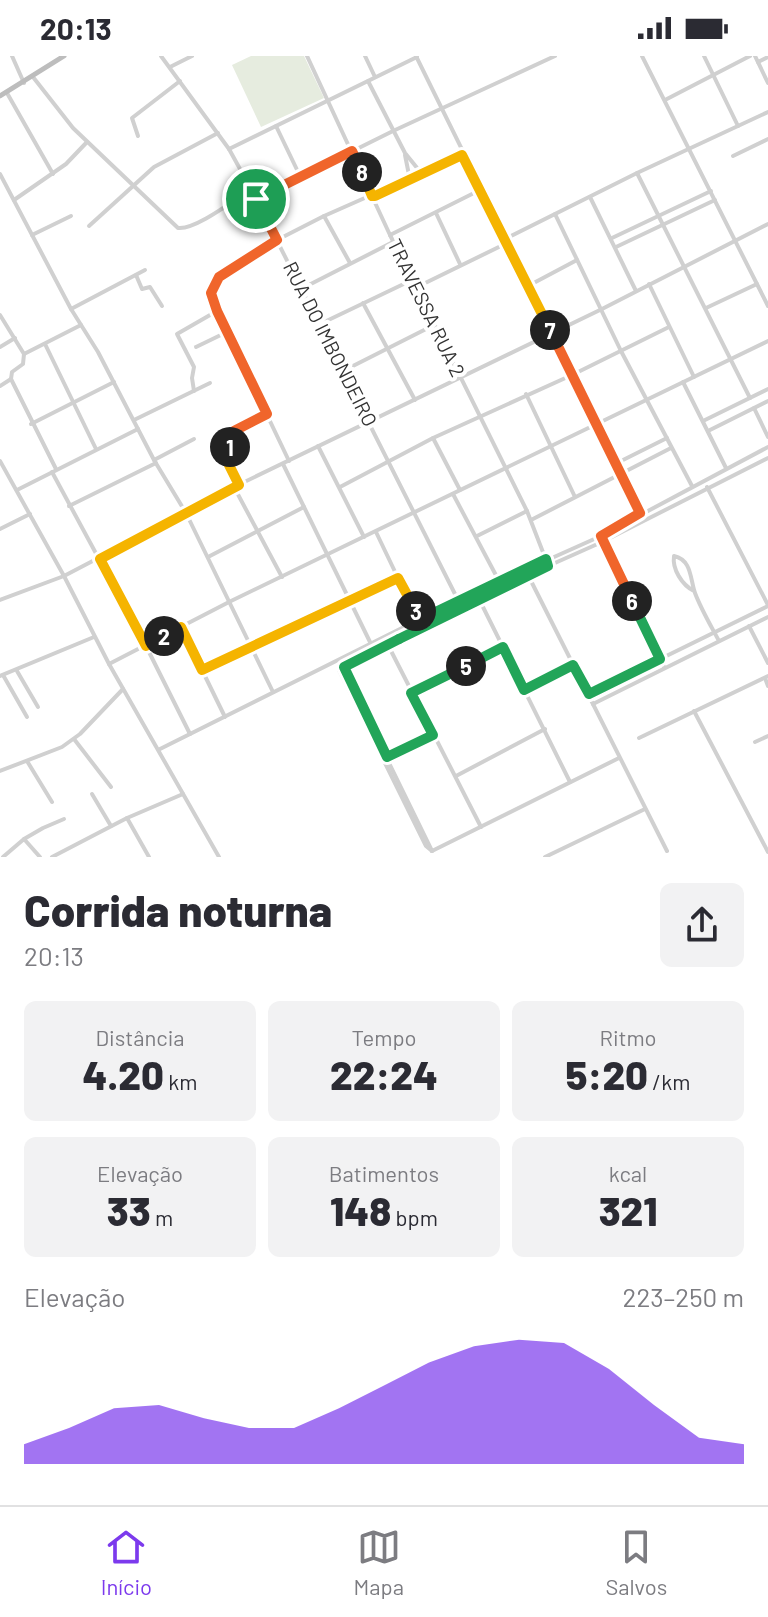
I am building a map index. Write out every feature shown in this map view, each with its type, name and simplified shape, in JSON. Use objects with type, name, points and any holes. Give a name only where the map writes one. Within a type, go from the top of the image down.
[{"type":"main road","points":[[0,96],[64,56]]},
{"type":"street","points":[[12,56],[24,83]]},
{"type":"street","name":"RUA DO IMBONDEIRO","points":[[161,56],[229,149],[251,189],[458,600]]},
{"type":"street","points":[[170,67],[192,56]]},
{"type":"street","points":[[308,58],[317,56]]},
{"type":"street","points":[[365,56],[375,77]]},
{"type":"street","points":[[229,149],[417,56],[462,155],[644,521]]},
{"type":"street","points":[[256,199],[555,56]]},
{"type":"street","points":[[642,56],[768,306]]},
{"type":"street","points":[[704,56],[738,126]]},
{"type":"street","points":[[665,100],[752,56],[768,83]]},
{"type":"street","points":[[758,62],[768,57]]},
{"type":"street","name":"TRAVESSA RUA 2","points":[[308,58],[415,288],[527,511],[548,566]]},
{"type":"street","points":[[33,77],[60,115],[167,220],[181,229],[251,189]]},
{"type":"street","points":[[138,136],[132,118],[180,81]]},
{"type":"street","points":[[368,81],[405,153],[422,174]]},
{"type":"street","points":[[7,93],[53,174]]},
{"type":"street","points":[[415,288],[637,173],[768,112]]},
{"type":"street","points":[[276,126],[300,176]]},
{"type":"street","points":[[89,226],[163,161],[218,133]]},
{"type":"street","points":[[733,156],[768,139]]},
{"type":"street","points":[[14,200],[53,174],[87,142]]},
{"type":"street","points":[[405,153],[410,180]]},
{"type":"street","points":[[371,644],[304,507],[267,414],[211,293],[219,277],[277,240],[462,155]]},
{"type":"street","points":[[637,173],[768,437]]},
{"type":"street","points":[[0,174],[71,309],[186,513],[273,693]]},
{"type":"street","points":[[0,188],[5,182]]},
{"type":"street","points":[[390,235],[480,190]]},
{"type":"street","points":[[612,238],[711,191]]},
{"type":"street","points":[[590,197],[636,291]]},
{"type":"street","points":[[616,247],[715,200]]},
{"type":"street","points":[[436,213],[460,264]]},
{"type":"street","points":[[555,214],[621,351],[692,486]]},
{"type":"street","points":[[32,235],[71,216]]},
{"type":"street","points":[[324,216],[350,264]]},
{"type":"street","points":[[0,600],[100,559],[236,486],[602,309],[768,224]]},
{"type":"street","points":[[301,289],[393,242]]},
{"type":"street","points":[[528,286],[577,260]]},
{"type":"street","points":[[71,309],[145,270]]},
{"type":"street","points":[[136,275],[142,289],[150,287],[162,306]]},
{"type":"street","points":[[318,325],[412,280]]},
{"type":"street","points":[[649,284],[694,377]]},
{"type":"street","points":[[706,308],[757,284]]},
{"type":"street","points":[[363,303],[415,400]]},
{"type":"street","points":[[194,391],[194,367],[177,334],[217,311]]},
{"type":"street","points":[[0,315],[24,354],[23,364],[12,372],[11,379],[31,424],[69,506],[100,559],[190,734]]},
{"type":"street","points":[[24,354],[81,325]]},
{"type":"street","points":[[341,372],[434,325]]},
{"type":"street","points":[[340,487],[389,459],[669,327]]},
{"type":"street","points":[[196,347],[227,332]]},
{"type":"street","points":[[0,347],[15,338]]},
{"type":"street","points":[[109,664],[231,601],[768,341]]},
{"type":"street","points":[[45,344],[96,449]]},
{"type":"street","points":[[0,386],[11,379]]},
{"type":"street","points":[[31,424],[114,382]]},
{"type":"street","points":[[683,382],[726,468]]},
{"type":"street","points":[[134,420],[210,383]]},
{"type":"street","points":[[703,421],[768,389]]},
{"type":"street","points":[[526,394],[575,497]]},
{"type":"street","points":[[750,398],[754,408]]},
{"type":"street","points":[[708,431],[768,401]]},
{"type":"street","points":[[267,414],[234,431],[230,437],[231,446],[223,453],[282,578]]},
{"type":"street","points":[[17,490],[138,429]]},
{"type":"street","points":[[433,438],[460,490]]},
{"type":"street","points":[[615,464],[667,438]]},
{"type":"street","points":[[69,506],[194,439]]},
{"type":"street","points":[[318,446],[365,538]]},
{"type":"street","points":[[160,749],[458,600],[546,559],[602,539],[640,513],[768,447]]},
{"type":"street","points":[[531,520],[671,448]]},
{"type":"street","points":[[435,853],[426,846],[339,670],[768,458]]},
{"type":"street","points":[[0,461],[2,470],[17,490],[109,664],[219,857]]},
{"type":"street","points":[[589,694],[768,606],[707,487]]},
{"type":"street","points":[[453,494],[499,581]]},
{"type":"street","points":[[208,557],[304,507]]},
{"type":"street","points":[[477,536],[527,511]]},
{"type":"street","points":[[0,529],[30,514]]},
{"type":"street","points":[[376,532],[421,619]]},
{"type":"street","points":[[602,539],[664,667]]},
{"type":"street","points":[[694,591],[694,579],[687,565],[683,559],[674,556],[679,576],[694,591],[719,641]]},
{"type":"street","points":[[528,575],[667,851]]},
{"type":"street","points":[[202,670],[398,578]]},
{"type":"street","points":[[479,599],[570,782]]},
{"type":"street","points":[[593,704],[768,617]]},
{"type":"street","points":[[749,626],[768,663]]},
{"type":"street","points":[[181,627],[225,717]]},
{"type":"street","points":[[27,717],[1,676],[94,636]]},
{"type":"street","points":[[388,645],[481,827]]},
{"type":"street","points":[[411,693],[503,647]]},
{"type":"street","points":[[524,690],[573,665]]},
{"type":"street","points":[[344,667],[435,853]]},
{"type":"street","points":[[17,670],[38,707]]},
{"type":"street","points":[[639,738],[766,677],[768,686]]},
{"type":"street","points":[[612,682],[617,693]]},
{"type":"street","points":[[0,771],[62,747],[74,739],[123,689]]},
{"type":"street","points":[[694,711],[768,852]]},
{"type":"street","points":[[456,776],[545,729]]},
{"type":"street","points":[[387,757],[433,735]]},
{"type":"street","points":[[755,742],[768,736]]},
{"type":"street","points":[[74,739],[111,787]]},
{"type":"street","points":[[435,853],[619,758]]},
{"type":"street","points":[[27,761],[52,802]]},
{"type":"street","points":[[92,794],[111,826]]},
{"type":"street","points":[[52,857],[127,818],[185,794]]},
{"type":"street","points":[[545,857],[645,809]]},
{"type":"street","points":[[127,818],[149,857]]},
{"type":"street","points":[[3,857],[24,839],[64,819]]},
{"type":"street","points":[[24,839],[40,857]]},
{"type":"shaded area","points":[[251,56],[304,56],[324,98],[261,127],[232,65]]},
{"type":"route","points":[[352,151],[372,196],[462,155],[640,513],[601,536],[660,659],[589,694],[573,665],[524,690],[503,647],[411,693],[433,735],[387,757],[344,667],[548,566],[546,559],[421,619],[398,578],[202,670],[181,627],[146,646],[100,559],[239,485],[223,453],[231,446],[230,437],[234,431],[267,414],[211,293],[219,277],[277,240],[256,199],[352,151]]}]
